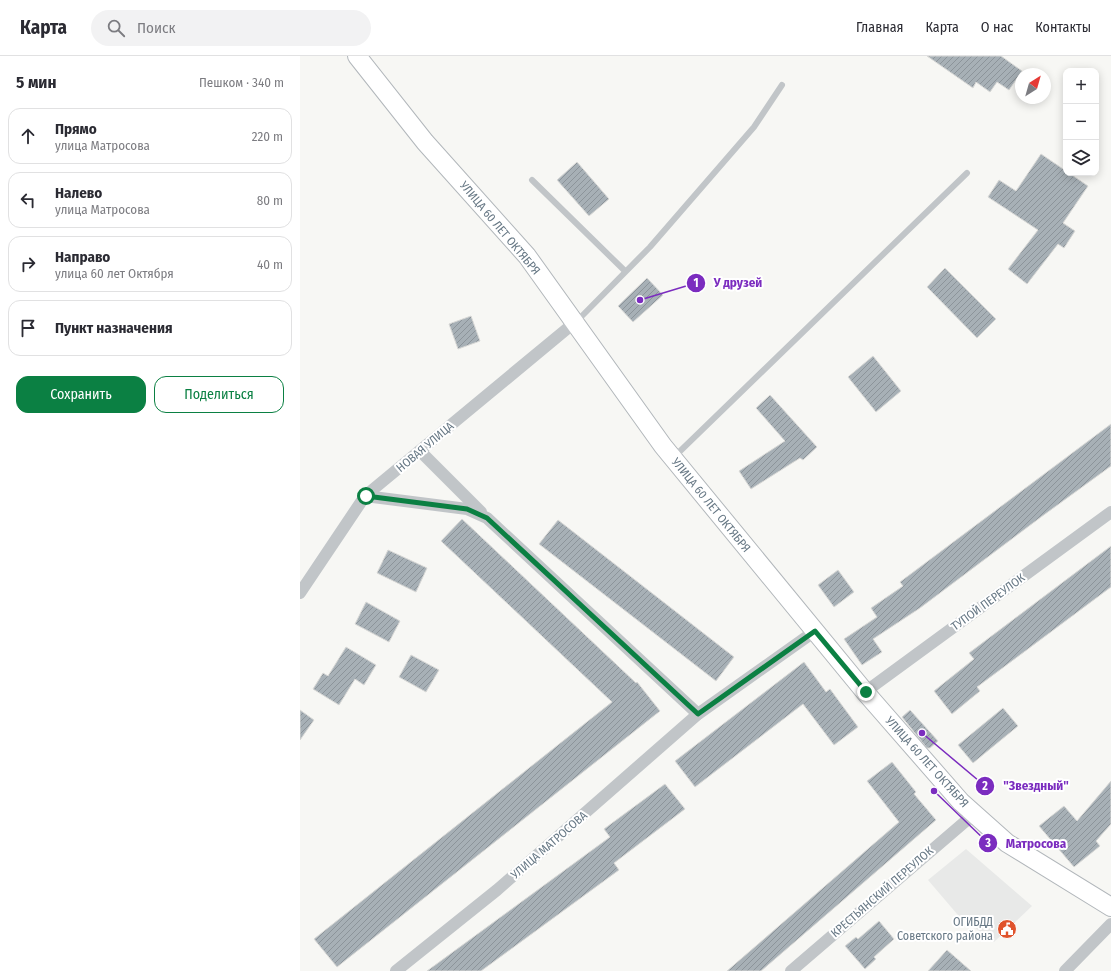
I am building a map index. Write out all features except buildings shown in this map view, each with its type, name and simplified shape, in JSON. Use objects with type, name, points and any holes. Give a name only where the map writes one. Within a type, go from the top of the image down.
[{"type":"main road","name":"УЛИЦА 60 ЛЕТ ОКТЯБРЯ","points":[[356,56],[425,142],[527,256],[663,446],[866,692],[961,802],[1007,843],[1111,907]]},
{"type":"street","name":"НОВАЯ УЛИЦА","points":[[300,594],[366,496],[574,323]]},
{"type":"street","points":[[420,451],[487,518],[698,714]]},
{"type":"street","points":[[366,496],[467,509],[487,518]]},
{"type":"street","name":"ТУПОЙ ПЕРЕУЛОК","points":[[866,692],[1111,512]]},
{"type":"street","name":"УЛИЦА МАТРОСОВА","points":[[396,971],[497,890],[698,714],[815,631]]},
{"type":"street","name":"КРЕСТЬЯНСКИЙ ПЕРЕУЛОК","points":[[791,971],[974,814]]},
{"type":"street","points":[[1065,971],[1111,924]]},
{"type":"lane","points":[[574,323],[650,246],[754,127],[782,85]]},
{"type":"lane","points":[[673,458],[967,173]]},
{"type":"lane","points":[[532,180],[626,271]]},
{"type":"shaded area","points":[[966,849],[1032,906],[994,942],[957,914],[928,880]]},
{"type":"place","name":"У друзей","points":[[640,300]]},
{"type":"place","name":"\"Звездный\"","points":[[922,733]]},
{"type":"place","name":"Матросова","points":[[934,791]]},
{"type":"place","name":"ОГИБДД Советского района","points":[[1007,929]]},
{"type":"route","points":[[366,496],[467,509],[487,518],[698,714],[815,631],[866,692]]}]
